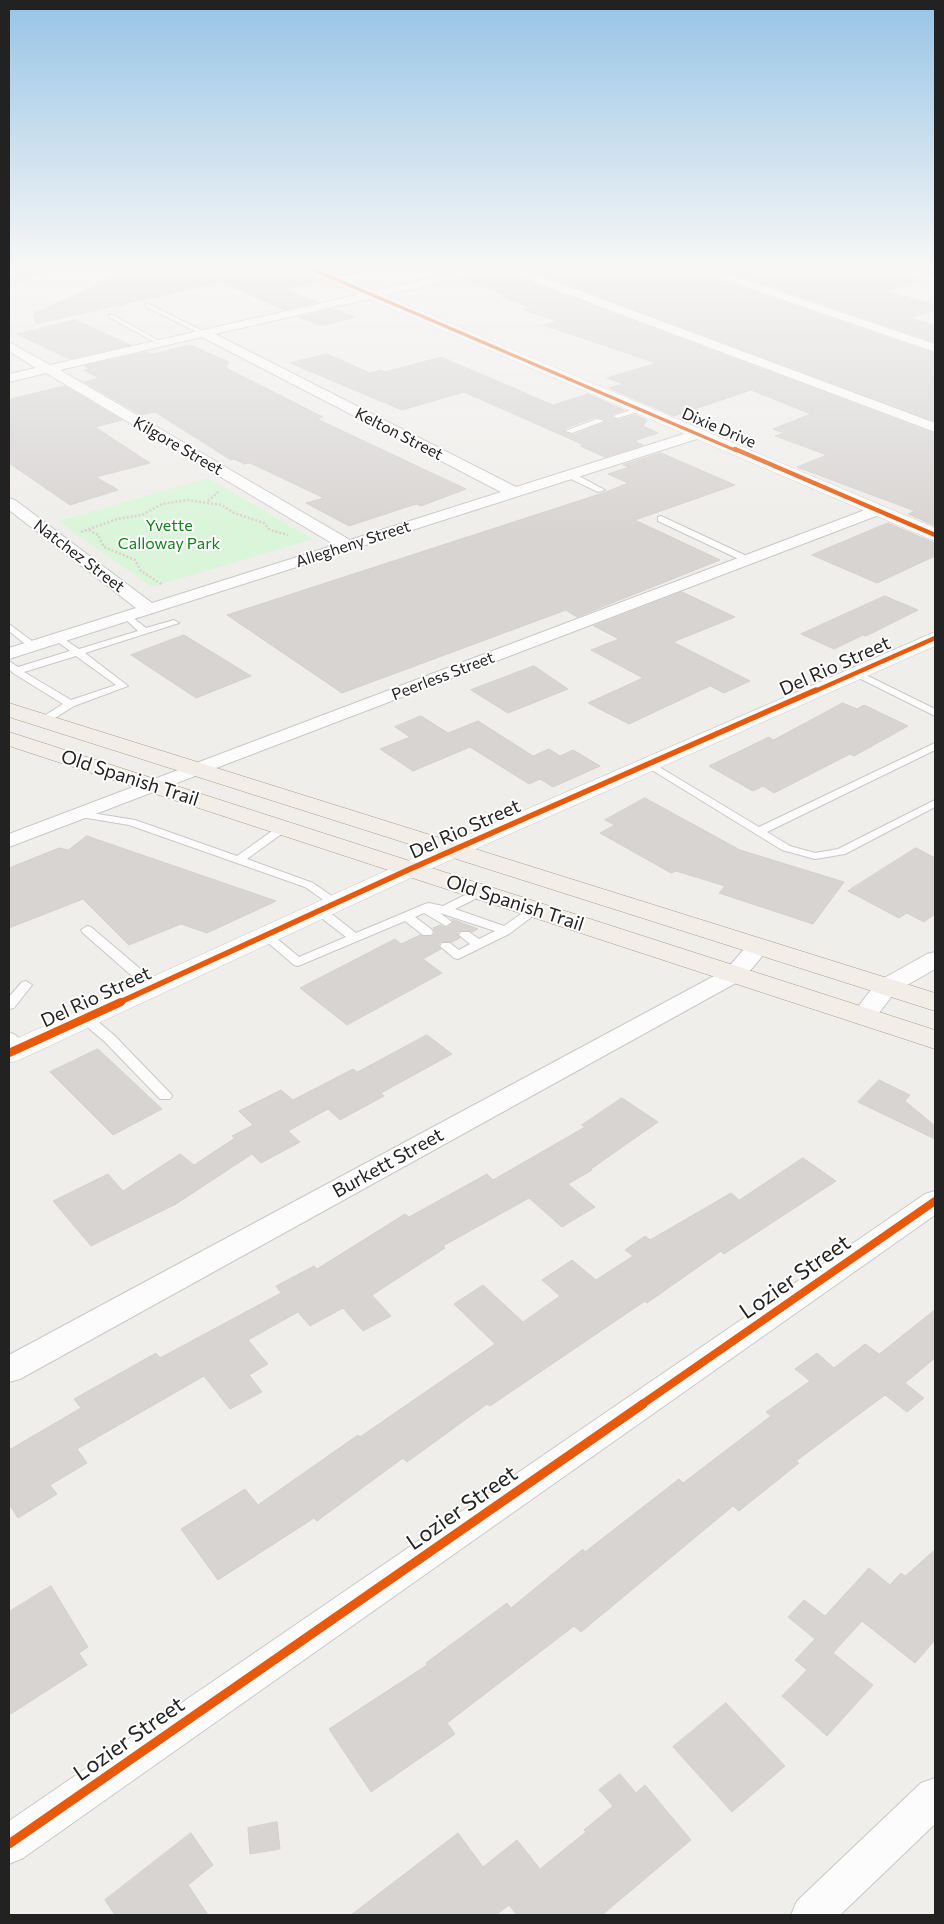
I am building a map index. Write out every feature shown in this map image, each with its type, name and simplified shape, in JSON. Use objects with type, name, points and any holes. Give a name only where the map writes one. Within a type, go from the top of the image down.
[{"type":"main road","name":"Old Spanish Trail","points":[[9,710],[935,1002]]},
{"type":"main road","name":"Old Spanish Trail","points":[[9,739],[935,1040]]},
{"type":"street","name":"Kilgore Street","points":[[22,354],[348,545]]},
{"type":"street","points":[[9,378],[114,354]]},
{"type":"street","name":"Kelton Street","points":[[244,354],[515,493]]},
{"type":"street","name":"Dixie Drive","points":[[511,354],[935,535]]},
{"type":"street","points":[[739,354],[935,428]]},
{"type":"street","name":"Allegheny Street","points":[[10,659],[33,646],[698,434]]},
{"type":"street","name":"Natchez Street","points":[[9,503],[149,609]]},
{"type":"street","name":"Peerless Street","points":[[9,841],[878,510]]},
{"type":"street","name":"Del Rio Street","points":[[13,1046],[85,1018],[454,850],[935,638]]},
{"type":"street","name":"Burkett Street","points":[[9,1370],[735,974],[758,947]]},
{"type":"street","points":[[863,1016],[886,987],[935,959]]},
{"type":"street","name":"Lozier Street","points":[[9,1844],[935,1201]]},
{"type":"street","points":[[811,1915],[935,1797]]},
{"type":"lane","points":[[617,416],[639,409]]},
{"type":"lane","points":[[569,431],[600,421]]},
{"type":"lane","points":[[570,475],[601,490]]},
{"type":"lane","points":[[662,519],[748,560]]},
{"type":"lane","points":[[126,616],[145,632]]},
{"type":"lane","points":[[10,659],[78,652],[174,623]]},
{"type":"lane","points":[[9,627],[33,646]]},
{"type":"lane","points":[[43,720],[70,704],[123,686],[58,638]]},
{"type":"lane","points":[[10,659],[70,704]]},
{"type":"lane","points":[[856,673],[935,713]]},
{"type":"lane","points":[[759,831],[935,746]]},
{"type":"lane","points":[[647,764],[786,848],[815,856],[841,852],[935,803]]},
{"type":"lane","points":[[79,814],[131,822],[309,885],[355,938]]},
{"type":"lane","points":[[238,860],[283,828]]},
{"type":"lane","points":[[446,916],[479,892]]},
{"type":"lane","points":[[265,936],[298,962],[425,908],[446,916],[505,931]]},
{"type":"lane","points":[[446,946],[458,955],[505,931],[535,910]]},
{"type":"lane","points":[[406,916],[426,932]]},
{"type":"lane","points":[[87,930],[153,987]]},
{"type":"lane","points":[[466,935],[478,944]]},
{"type":"lane","points":[[9,1005],[26,985]]},
{"type":"lane","points":[[85,1018],[109,1038],[165,1096]]},
{"type":"path","points":[[56,539],[117,520],[142,515],[162,504],[187,500],[208,501],[222,505],[234,513],[264,523],[270,530],[294,536]]},
{"type":"path","points":[[89,529],[98,535],[104,547],[135,560],[141,571],[164,585]]},
{"type":"green space","name":"Yvette Calloway Park","points":[[208,478],[313,539],[152,587],[58,521]]},
{"type":"building","points":[[58,354],[92,354],[69,359]]},
{"type":"building","points":[[139,354],[210,354],[229,362],[226,368],[323,417],[317,419],[466,489],[421,506],[416,504],[349,526],[306,503],[324,498],[250,463],[244,464],[234,459],[231,460],[155,412],[141,415],[84,382],[99,378],[84,370],[90,369],[84,366]]},
{"type":"building","points":[[327,354],[370,373],[381,370],[385,372],[441,357],[553,405],[588,394],[624,410],[612,414],[612,418],[618,420],[635,415],[647,420],[643,426],[658,433],[634,441],[643,445],[605,457],[580,446],[584,445],[464,392],[402,410],[290,363]],"holes":[[[596,417],[605,419],[606,422],[573,435],[563,432],[564,429]]]},
{"type":"building","points":[[629,354],[721,354],[935,434],[935,526],[908,514],[915,511],[797,467],[827,455],[775,436],[784,433],[773,429],[811,414],[751,390],[674,416],[609,388],[623,384],[607,378],[656,363]]},
{"type":"building","points":[[754,354],[935,354],[935,421]]},
{"type":"building","points":[[65,386],[122,420],[95,427],[150,463],[96,477],[118,490],[70,505],[9,463],[9,400]]},
{"type":"building","points":[[661,453],[735,485],[635,520],[720,560],[577,617],[566,610],[342,693],[227,615],[606,492],[628,483],[608,474],[629,467],[623,465]]},
{"type":"building","points":[[888,523],[935,543],[935,556],[877,583],[812,555]]},
{"type":"building","points":[[682,592],[735,617],[673,642],[750,681],[724,693],[710,686],[629,724],[588,703],[643,678],[591,650],[619,639],[594,626]]},
{"type":"building","points":[[885,596],[918,610],[866,636],[863,635],[834,649],[801,634]]},
{"type":"building","points":[[184,635],[251,676],[196,698],[131,655]]},
{"type":"building","points":[[534,666],[568,689],[508,713],[471,690]]},
{"type":"building","points":[[843,703],[857,709],[864,705],[908,726],[854,756],[850,754],[774,793],[763,786],[753,791],[709,766],[769,737],[773,740]]},
{"type":"building","points":[[421,716],[448,733],[478,721],[533,756],[549,749],[560,756],[573,750],[600,766],[553,787],[540,779],[529,784],[470,747],[413,771],[380,749],[410,737],[395,727]]},
{"type":"building","points":[[645,798],[740,850],[844,882],[813,924],[719,893],[725,886],[676,871],[671,873],[600,833],[615,825],[605,820]]},
{"type":"building","points":[[87,836],[276,901],[207,933],[181,924],[129,945],[83,899],[9,928],[9,868],[59,848],[68,850]]},
{"type":"building","points":[[916,848],[935,858],[935,914],[924,922],[907,913],[899,918],[848,891]]},
{"type":"building","points":[[452,919],[478,929],[472,932],[459,931],[457,935],[460,938],[452,942],[440,942],[438,946],[441,949],[423,959],[442,973],[347,1025],[300,988],[395,939],[401,944],[420,935],[431,937],[435,933],[433,928],[440,925],[447,928],[454,922]]},
{"type":"building","points":[[427,1035],[452,1054],[381,1093],[384,1096],[340,1120],[328,1109],[288,1131],[300,1142],[261,1163],[252,1154],[176,1204],[91,1246],[53,1201],[108,1174],[123,1191],[180,1154],[194,1165],[235,1138],[232,1136],[253,1125],[239,1111],[281,1090],[293,1100],[353,1069],[357,1072]]},
{"type":"building","points":[[98,1049],[162,1109],[113,1135],[50,1072]]},
{"type":"building","points":[[879,1080],[910,1095],[905,1101],[935,1126],[935,1139],[858,1102]]},
{"type":"building","points":[[622,1098],[658,1122],[592,1170],[568,1184],[595,1207],[562,1227],[529,1198],[443,1246],[445,1248],[372,1295],[391,1316],[363,1331],[343,1308],[310,1326],[298,1312],[248,1340],[268,1364],[249,1375],[262,1392],[230,1409],[204,1376],[77,1449],[87,1463],[50,1485],[57,1494],[18,1518],[9,1504],[9,1450],[81,1408],[74,1399],[156,1353],[160,1358],[281,1293],[276,1286],[314,1266],[317,1269],[405,1214],[409,1217],[487,1174],[493,1180],[585,1127],[582,1125]]},
{"type":"building","points":[[803,1158],[836,1181],[724,1254],[721,1251],[647,1303],[645,1301],[490,1406],[487,1404],[407,1462],[403,1458],[317,1521],[314,1518],[218,1580],[181,1529],[245,1489],[258,1505],[358,1435],[360,1437],[495,1344],[454,1304],[483,1285],[523,1322],[560,1296],[542,1280],[572,1260],[596,1280],[633,1256],[625,1250],[645,1236],[650,1240],[731,1193],[739,1200]]},
{"type":"building","points":[[935,1310],[935,1358],[905,1383],[924,1398],[907,1412],[885,1395],[796,1461],[799,1463],[739,1511],[733,1506],[581,1632],[574,1626],[447,1723],[455,1734],[371,1792],[329,1729],[427,1665],[426,1663],[507,1603],[511,1608],[583,1549],[585,1552],[679,1479],[683,1483],[771,1416],[766,1412],[810,1381],[795,1369],[817,1353],[834,1368],[865,1344],[879,1354]]},
{"type":"building","points":[[935,1550],[935,1640],[915,1663],[862,1621],[833,1653],[873,1685],[827,1736],[782,1696],[807,1670],[795,1660],[815,1639],[788,1617],[804,1600],[825,1616],[869,1568],[890,1585],[901,1573],[905,1576]]},
{"type":"building","points":[[51,1586],[88,1647],[79,1653],[87,1665],[9,1715],[9,1612]]},
{"type":"building","points":[[726,1703],[785,1766],[732,1812],[673,1747]]},
{"type":"building","points":[[620,1774],[636,1793],[645,1785],[691,1840],[602,1915],[517,1915],[509,1905],[496,1915],[351,1915],[458,1833],[483,1867],[517,1840],[540,1869],[586,1832],[584,1830],[613,1806],[599,1790]]},
{"type":"building","points":[[277,1822],[280,1849],[250,1854],[248,1828]]},
{"type":"building","points":[[191,1833],[213,1865],[188,1885],[208,1915],[115,1915],[105,1900]]},
{"type":"cycle path","points":[[510,354],[935,535]]},
{"type":"cycle path","points":[[9,1053],[410,869],[935,638]]},
{"type":"cycle path","points":[[9,1844],[935,1201]]}]
